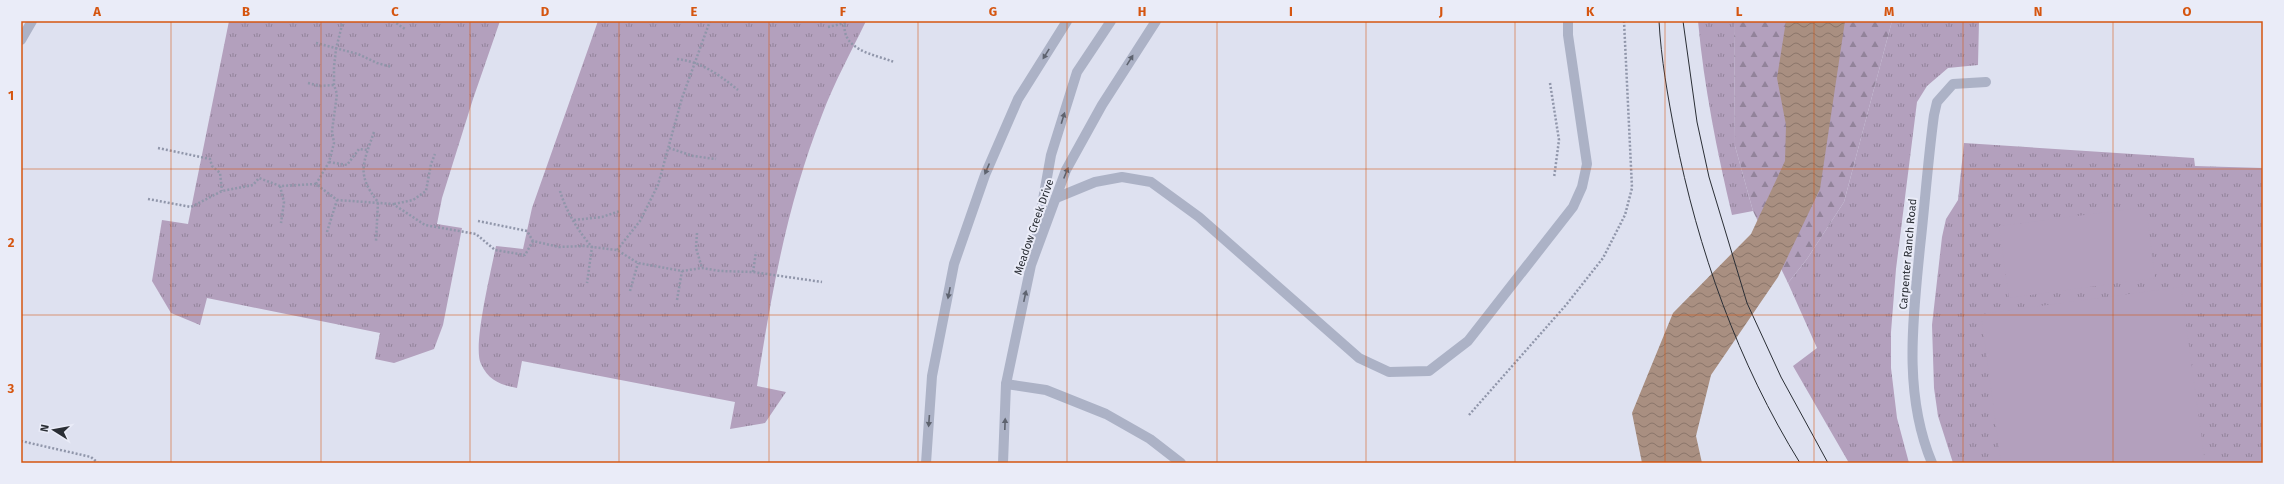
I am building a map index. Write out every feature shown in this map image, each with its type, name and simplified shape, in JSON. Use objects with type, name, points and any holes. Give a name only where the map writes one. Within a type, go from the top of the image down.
[{"type":"street","points":[[21,40],[32,21]]},
{"type":"street","points":[[926,463],[932,376],[954,264],[984,175],[1018,99],[1067,21]]},
{"type":"street","points":[[1031,265],[1051,156],[1077,72],[1111,21]]},
{"type":"street","name":"Meadow Creek Drive","points":[[1003,463],[1006,384],[1031,265],[1066,170],[1102,105],[1156,21]]},
{"type":"street","points":[[1056,198],[1095,182],[1122,177],[1151,182],[1199,217],[1359,358],[1389,372],[1429,370],[1468,341],[1573,207],[1582,187],[1587,164],[1568,34],[1568,21]]},
{"type":"street","name":"Carpenter Ranch Road","points":[[1932,463],[1917,409],[1912,363],[1914,313],[1934,114],[1937,102],[1953,84],[1986,82]]},
{"type":"street","points":[[1006,384],[1046,390],[1106,414],[1150,438],[1180,463]]},
{"type":"path","points":[[316,184],[329,162],[334,144],[332,131],[337,94],[334,85],[336,49],[343,21]]},
{"type":"path","points":[[393,21],[405,28]]},
{"type":"path","points":[[617,250],[643,215],[658,184],[694,61],[710,21]]},
{"type":"path","points":[[828,27],[845,22],[846,38],[853,47],[894,62]]},
{"type":"path","points":[[316,43],[358,54],[377,63],[392,67]]},
{"type":"path","points":[[677,59],[694,61],[711,69],[738,90]]},
{"type":"path","points":[[1550,78],[1559,140],[1554,178]]},
{"type":"path","points":[[308,83],[320,86],[334,85]]},
{"type":"path","points":[[374,132],[368,150],[363,174],[367,188],[378,202],[376,241]]},
{"type":"path","points":[[158,148],[210,159],[212,166],[220,173],[222,192]]},
{"type":"path","points":[[669,148],[693,156],[716,158]]},
{"type":"path","points":[[329,162],[347,165],[359,149],[368,150]]},
{"type":"path","points":[[148,199],[191,207],[222,192],[253,185],[259,178],[280,186],[316,184],[336,200],[393,204],[413,200],[426,191],[430,164],[435,154]]},
{"type":"path","points":[[280,186],[284,202],[281,223]]},
{"type":"path","points":[[560,191],[564,204],[582,236],[592,247],[588,283]]},
{"type":"path","points":[[327,232],[336,200]]},
{"type":"path","points":[[393,204],[425,225],[476,234],[495,250],[526,255],[533,242]]},
{"type":"path","points":[[574,220],[602,217],[620,211]]},
{"type":"path","points":[[478,222],[527,231],[533,242]]},
{"type":"path","points":[[697,233],[696,248],[702,268]]},
{"type":"path","points":[[533,242],[559,247],[592,247],[617,250],[638,263],[682,271],[702,268],[720,271],[753,272],[822,282]]},
{"type":"path","points":[[753,272],[756,252]]},
{"type":"path","points":[[630,291],[638,263]]},
{"type":"path","points":[[676,300],[682,271]]},
{"type":"path","points":[[21,441],[90,457],[98,463]]},
{"type":"green space","points":[[229,21],[500,21],[473,99],[442,198],[437,224],[462,228],[443,325],[434,349],[394,363],[375,359],[380,333],[207,298],[200,325],[171,313],[152,281],[162,220],[188,224]]},
{"type":"green space","points":[[598,21],[866,21],[837,79],[822,115],[799,181],[790,214],[768,317],[757,386],[786,392],[765,423],[730,429],[735,402],[522,361],[517,388],[511,387],[501,384],[492,378],[484,370],[481,364],[479,355],[479,341],[481,325],[496,246],[523,249],[532,208]]},
{"type":"green space","points":[[1698,21],[1734,21],[1735,146],[1753,211],[1732,215],[1712,119]]},
{"type":"green space","points":[[1734,21],[1892,21],[1844,202],[1807,259],[1788,283],[1753,211],[1735,146]]},
{"type":"green space","points":[[1892,21],[1979,21],[1978,65],[1948,68],[1927,86],[1917,102],[1896,269],[1891,332],[1891,368],[1897,418],[1909,463],[1849,463],[1793,366],[1817,348],[1788,283],[1807,259],[1844,202]]},
{"type":"green space","points":[[1964,143],[2194,158],[2195,166],[2263,168],[2263,463],[1953,463],[1938,416],[1934,388],[1932,325],[1942,237],[1946,219],[1958,200]]},
{"type":"green space","points":[[2146,207],[2155,278],[2009,298],[1999,226]]},
{"type":"green space","points":[[2181,287],[2205,463],[2001,463],[1981,314]]},
{"type":"water","points":[[1786,21],[1845,21],[1820,189],[1778,277],[1711,375],[1696,436],[1702,463],[1642,463],[1632,413],[1673,313],[1751,234],[1785,161],[1786,125],[1777,78]]},
{"type":"tram line","points":[[1659,21],[1663,64],[1675,134],[1684,177],[1708,263],[1739,346],[1778,425],[1800,463]]},
{"type":"tram line","points":[[1683,21],[1697,122],[1709,177],[1747,303],[1781,377],[1828,463]]}]
